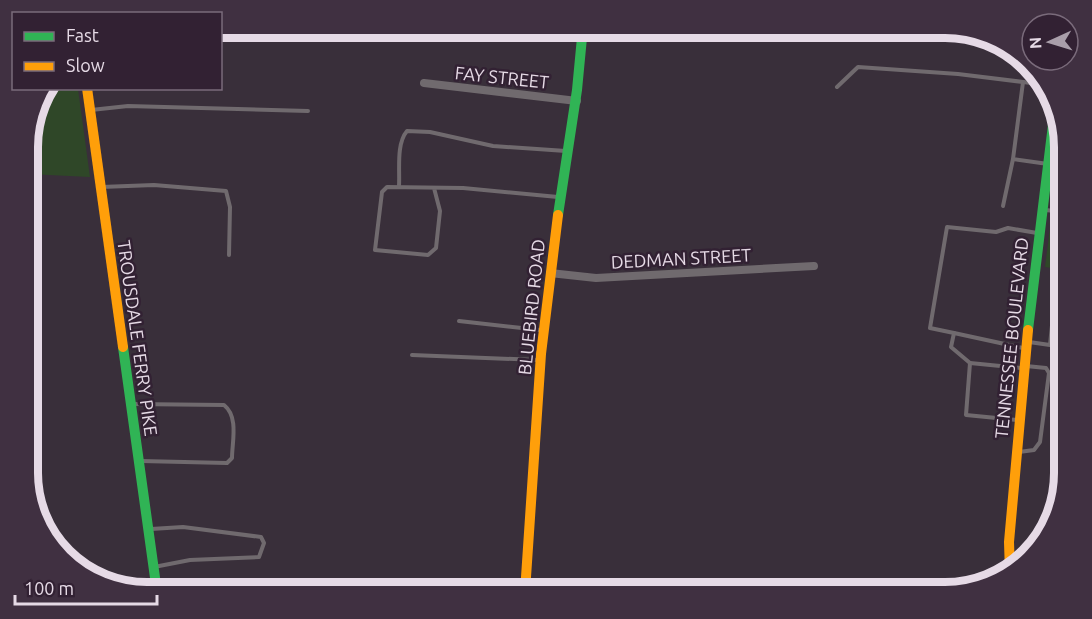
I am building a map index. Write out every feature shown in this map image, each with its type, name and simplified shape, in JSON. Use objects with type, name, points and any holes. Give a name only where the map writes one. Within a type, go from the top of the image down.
[{"type":"street","name":"BLUEBIRD ROAD","points":[[526,582],[549,273],[578,101],[582,38]]},
{"type":"street","name":"FAY STREET","points":[[424,83],[578,101]]},
{"type":"street","name":"TROUSDALE FERRY PIKE","points":[[87,90],[155,582]]},
{"type":"street","name":"TENNESSEE BOULEVARD","points":[[1010,560],[1015,452],[1025,345],[1052,126]]},
{"type":"street","name":"DEDMAN STREET","points":[[549,273],[596,278],[814,266]]},
{"type":"lane","points":[[837,87],[858,67],[958,74],[1034,83]]},
{"type":"lane","points":[[1003,206],[1013,159],[1023,82]]},
{"type":"lane","points":[[90,111],[128,106],[308,111]]},
{"type":"lane","points":[[399,186],[402,136],[406,131],[429,132],[493,147],[569,151]]},
{"type":"lane","points":[[1013,159],[1054,158]]},
{"type":"lane","points":[[101,187],[154,185],[226,191],[230,207],[229,255]]},
{"type":"lane","points":[[434,188],[440,211],[436,248],[428,255],[375,250],[382,192],[387,187],[399,186],[434,188],[562,197]]},
{"type":"lane","points":[[1042,209],[1054,211]]},
{"type":"lane","points":[[1039,233],[1008,228],[996,232],[946,227],[930,328],[1025,345],[1050,345],[1054,306]]},
{"type":"lane","points":[[459,321],[544,331]]},
{"type":"lane","points":[[954,333],[951,347],[970,363],[1048,370],[1045,415],[1038,447],[1031,452],[1015,452]]},
{"type":"lane","points":[[412,355],[541,361]]},
{"type":"lane","points":[[970,363],[966,415],[1018,420]]},
{"type":"lane","points":[[131,404],[224,405],[230,410],[233,419],[232,458],[226,463],[139,461]]},
{"type":"lane","points":[[148,529],[183,527],[261,537],[264,543],[259,557],[190,560],[153,567]]},
{"type":"green space","points":[[53,90],[78,90],[90,177],[38,174],[38,132],[43,111]]},
{"type":"green space","points":[[1054,196],[1054,268],[1045,267]]},
{"type":"traffic: fast","points":[[558,215],[577,90],[582,38]]},
{"type":"traffic: fast","points":[[1028,330],[1053,129]]},
{"type":"traffic: fast","points":[[123,347],[156,582]]},
{"type":"traffic: slow","points":[[87,90],[123,347]]},
{"type":"traffic: slow","points":[[526,582],[541,354],[558,215]]},
{"type":"traffic: slow","points":[[1010,560],[1009,542],[1028,330]]}]
